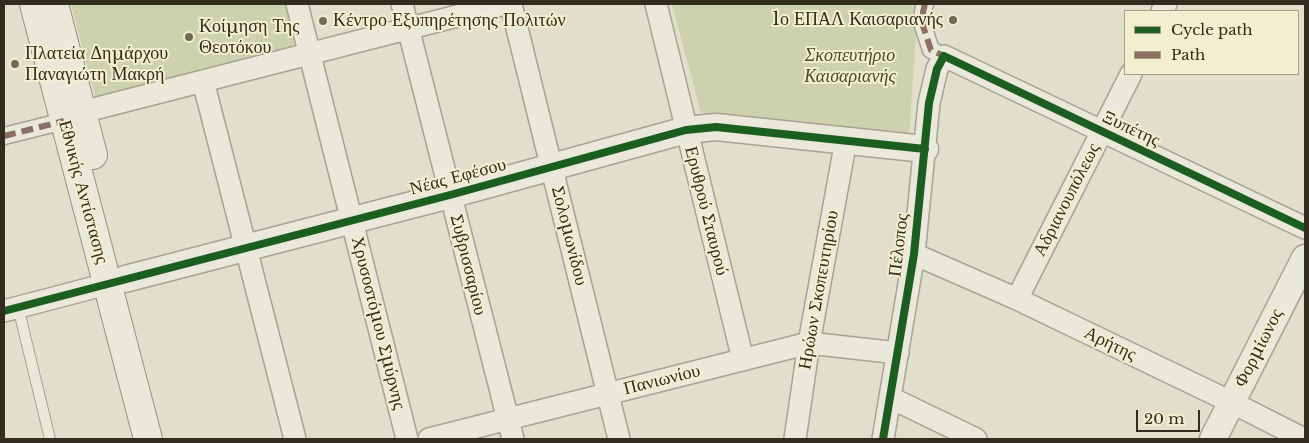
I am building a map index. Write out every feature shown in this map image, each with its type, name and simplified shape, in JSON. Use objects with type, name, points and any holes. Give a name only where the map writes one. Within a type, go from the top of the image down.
[{"type":"main road","name":"Εθνικής Αντίστασης","points":[[34,4],[73,116],[116,281],[166,439]]},
{"type":"main road","name":"Εθνικής Αντίστασης","points":[[54,4],[73,116]]},
{"type":"main road","name":"Εθνικής Αντίστασης","points":[[116,281],[148,439]]},
{"type":"street","name":"Χρυσοστόμου Σμύρνης","points":[[297,4],[407,439]]},
{"type":"street","name":"Συβρισσαρίου","points":[[402,4],[510,429]]},
{"type":"street","points":[[4,136],[203,81],[504,4]]},
{"type":"street","name":"Σολομωνίδου","points":[[511,4],[619,439]]},
{"type":"street","name":"Ερυθρού Σταυρού","points":[[656,4],[743,360]]},
{"type":"street","points":[[925,4],[923,26],[931,50],[944,56]]},
{"type":"street","name":"Ξυπέτης","points":[[944,56],[1305,228]]},
{"type":"street","name":"Πέλοπος","points":[[883,439],[914,254],[929,103],[937,69],[944,56]]},
{"type":"street","name":"Αδριανουπόλεως","points":[[1017,299],[1130,75]]},
{"type":"street","points":[[203,81],[295,439]]},
{"type":"street","name":"Νέας Εφέσου","points":[[11,309],[352,221],[686,130],[716,127],[925,150]]},
{"type":"street","name":"Ηρώων Σκοπευτηρίου","points":[[795,439],[809,342],[846,140]]},
{"type":"street","name":"Αρήτης","points":[[914,254],[1017,299],[1232,402],[1304,439]]},
{"type":"street","name":"Φορμίωνος","points":[[1213,439],[1305,258]]},
{"type":"street","name":"Πανιωνίου","points":[[429,439],[510,429],[607,394],[809,342],[898,353]]},
{"type":"street","points":[[891,398],[976,439]]},
{"type":"lane","points":[[11,309],[50,439]]},
{"type":"green space","points":[[71,4],[287,4],[298,48],[96,100]]},
{"type":"green space","name":"Σκοπευτήριο Καισαριανής","points":[[672,4],[918,4],[909,138],[701,113]]},
{"type":"marked path","points":[[925,4],[923,26],[931,50],[944,56]]},
{"type":"marked path","points":[[4,136],[64,121]]},
{"type":"cycle path","points":[[883,439],[914,254],[929,103],[937,69],[944,56],[1305,228]]},
{"type":"cycle path","points":[[4,311],[450,195],[686,130],[716,127],[925,149]]},
{"type":"place","name":"1ο ΕΠΑΛ Καισαριανής","points":[[953,20]]},
{"type":"place","name":"Κέντρο Εξυπηρέτησης Πολιτών","points":[[323,21]]},
{"type":"place","name":"Κοίμηση Της Θεοτόκου","points":[[189,37]]},
{"type":"place","name":"Πλατεία Δημάρχου Παναγιώτη Μακρή","points":[[15,64]]}]
